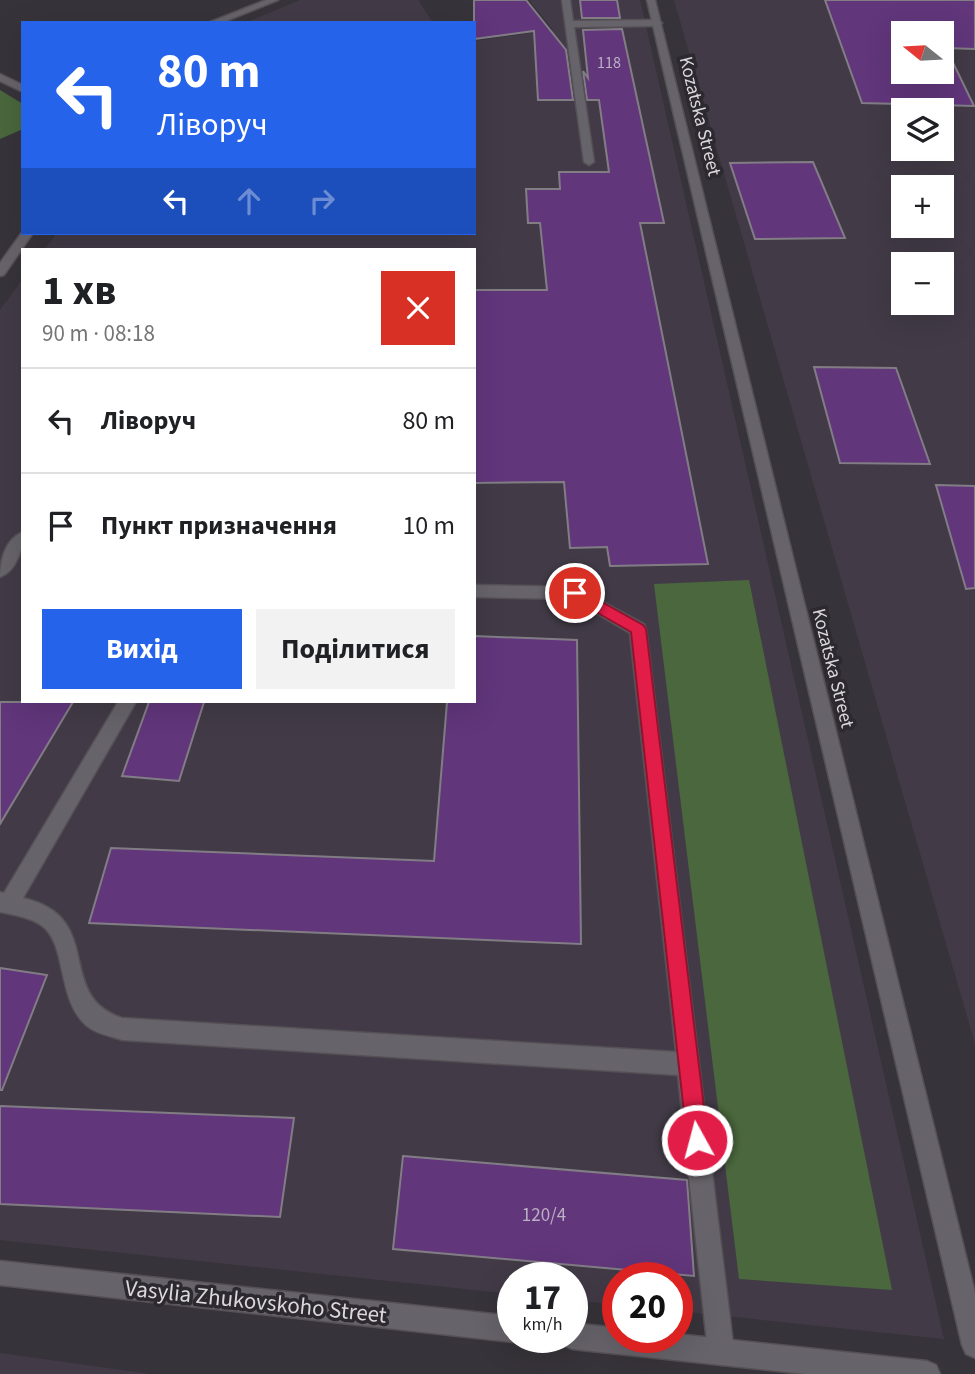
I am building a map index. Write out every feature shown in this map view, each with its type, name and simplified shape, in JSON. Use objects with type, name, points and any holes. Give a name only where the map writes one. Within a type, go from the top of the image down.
[{"type":"street","points":[[217,21],[274,0]]},
{"type":"street","points":[[566,0],[589,162]]},
{"type":"street","name":"Kozatska Street","points":[[651,0],[975,1345]]},
{"type":"street","points":[[569,24],[657,23]]},
{"type":"street","points":[[0,77],[21,88]]},
{"type":"street","points":[[0,272],[26,235]]},
{"type":"street","points":[[0,571],[21,541]]},
{"type":"street","points":[[476,591],[575,593],[638,629],[722,1352]]},
{"type":"street","points":[[126,703],[5,903],[40,912],[61,928],[78,992],[93,1018],[122,1029],[688,1063]]},
{"type":"street","name":"Vasylia Zhukovskoho Street","points":[[0,1273],[497,1327]]},
{"type":"street","points":[[588,1338],[927,1374]]},
{"type":"shaded area","points":[[300,0],[418,0],[432,21],[250,21]]},
{"type":"shaded area","points":[[529,0],[640,0],[944,1339],[693,1313],[693,1262],[602,1262],[602,1303],[588,1302],[588,1262],[497,1262],[497,1292],[0,1240],[0,310],[21,282],[21,703],[476,703],[476,248],[46,248],[55,235],[476,235],[476,41],[553,30]]},
{"type":"shaded area","points":[[674,0],[975,0],[975,1044]]},
{"type":"shaded area","points":[[0,1353],[150,1374],[0,1374]]},
{"type":"green space","points":[[0,90],[21,103],[21,130],[0,139]]},
{"type":"green space","points":[[749,580],[892,1290],[739,1279],[654,584]]},
{"type":"building","points":[[474,0],[526,0],[566,50],[573,100],[538,100],[534,31],[476,39]]},
{"type":"building","points":[[580,0],[617,0],[620,18],[582,18]]},
{"type":"building","points":[[825,0],[975,0],[975,49],[954,48],[954,21],[891,21],[891,84],[954,84],[954,65],[974,106],[954,105],[954,98],[891,98],[891,104],[862,103]]},
{"type":"building","points":[[622,29],[664,223],[640,223],[708,564],[610,566],[607,547],[570,548],[564,482],[476,483],[476,290],[547,290],[540,223],[528,223],[526,189],[560,189],[559,172],[609,172],[599,100],[587,100],[583,71],[588,78],[583,30]]},
{"type":"building","points":[[813,162],[845,238],[755,239],[730,163]]},
{"type":"building","points":[[814,367],[896,368],[930,464],[840,463]]},
{"type":"building","points":[[936,485],[975,486],[975,588],[966,589]]},
{"type":"building","points":[[476,636],[577,640],[581,944],[89,923],[111,848],[434,861],[447,703],[476,703]]},
{"type":"building","points":[[0,702],[72,703],[0,824]]},
{"type":"building","points":[[149,703],[204,703],[179,781],[122,776]]},
{"type":"building","points":[[0,968],[47,975],[2,1090],[0,1090]]},
{"type":"building","points":[[0,1106],[294,1118],[280,1217],[0,1204]]},
{"type":"building","points":[[403,1156],[687,1180],[693,1262],[602,1262],[602,1268],[588,1266],[588,1262],[538,1262],[393,1249]]},
{"type":"route","points":[[575,593],[638,629],[697,1140]]}]
